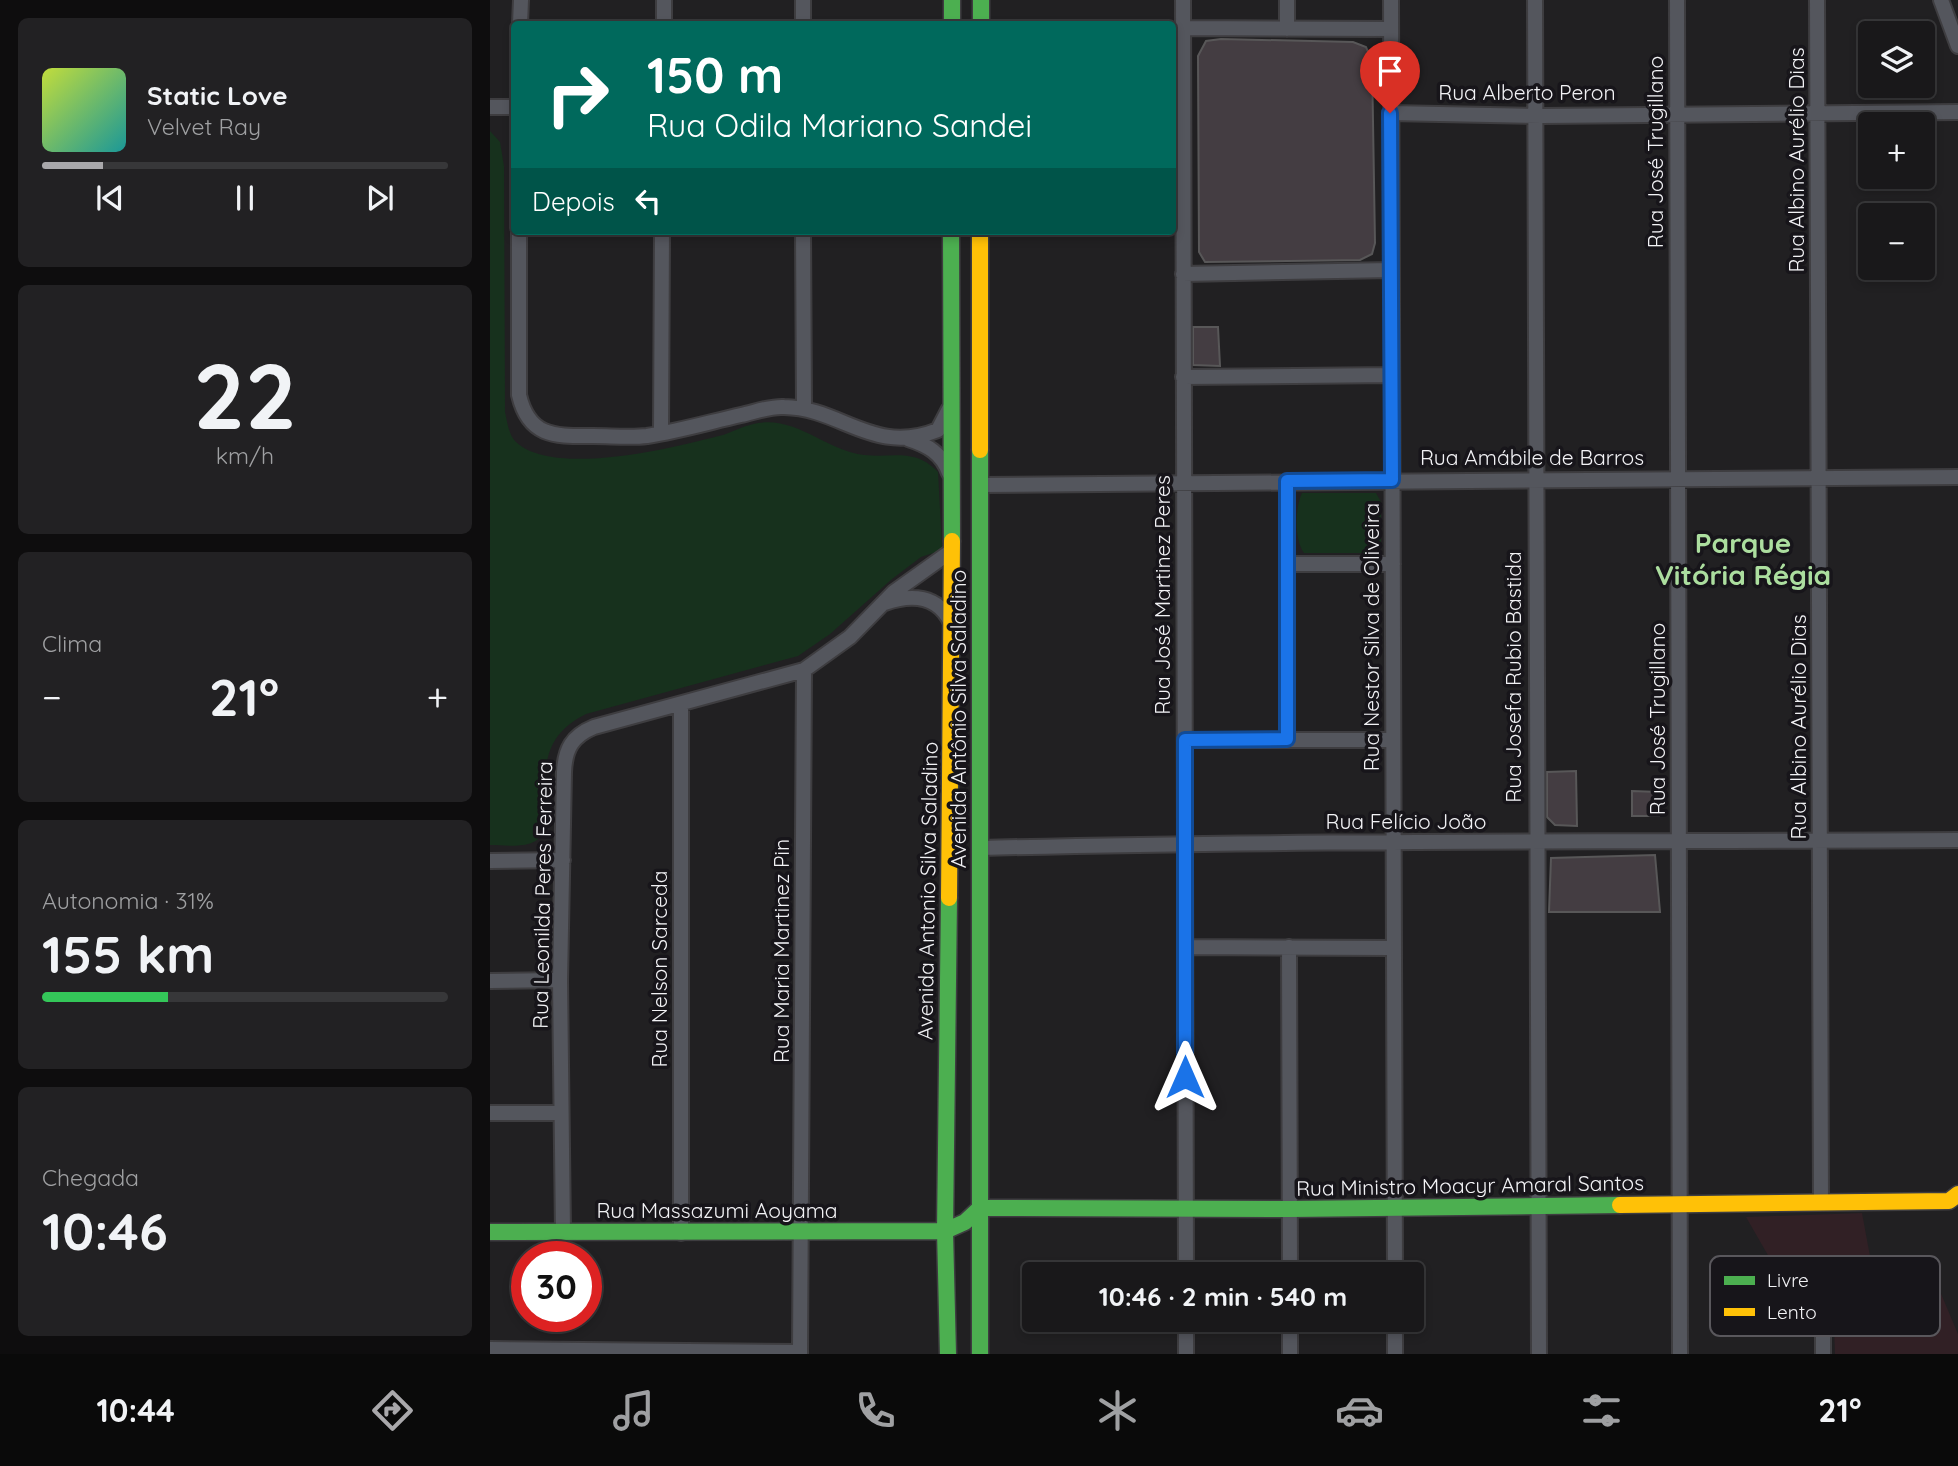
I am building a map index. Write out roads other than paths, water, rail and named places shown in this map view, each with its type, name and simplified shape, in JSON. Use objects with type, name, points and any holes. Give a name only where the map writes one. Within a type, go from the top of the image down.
[{"type":"main road","points":[[952,0],[952,21]]},
{"type":"main road","points":[[981,0],[981,21]]},
{"type":"main road","name":"Avenida Antônio Silva Saladino","points":[[950,552],[951,235]]},
{"type":"main road","name":"Avenida Antônio Silva Saladino","points":[[980,235],[980,1208]]},
{"type":"main road","name":"Avenida Antonio Silva Saladino","points":[[948,1354],[945,1231],[952,695],[950,552]]},
{"type":"main road","points":[[952,695],[961,824],[970,841],[980,848]]},
{"type":"main road","name":"Rua Ministro Moacyr Amaral Santos","points":[[980,1208],[1290,1209],[1539,1204],[1680,1205],[1949,1201],[1958,1194]]},
{"type":"main road","points":[[945,1231],[965,1222],[980,1208]]},
{"type":"main road","points":[[980,1208],[980,1354]]},
{"type":"main road","name":"Rua Massazumi Aoyama","points":[[490,1232],[945,1231]]},
{"type":"street","points":[[520,21],[521,0]]},
{"type":"street","points":[[664,0],[664,21]]},
{"type":"street","points":[[803,0],[803,21]]},
{"type":"street","name":"Rua José Martinez Peres","points":[[1183,0],[1177,123],[1183,274],[1186,1262]]},
{"type":"street","points":[[1287,0],[1287,29]]},
{"type":"street","name":"Rua Nestor Silva de Oliveira","points":[[1391,0],[1395,1262]]},
{"type":"street","name":"Rua Josefa Rubio Bastida","points":[[1535,0],[1535,843],[1539,1354]]},
{"type":"street","name":"Rua José Trugillano","points":[[1677,0],[1680,1354]]},
{"type":"street","name":"Rua Albino Aurélio Dias","points":[[1817,0],[1821,1202]]},
{"type":"street","points":[[1941,0],[1958,46]]},
{"type":"street","points":[[1183,28],[1391,29]]},
{"type":"street","points":[[490,107],[511,107]]},
{"type":"street","name":"Rua Alberto Peron","points":[[1390,113],[1535,116],[1958,112]]},
{"type":"street","points":[[519,235],[519,395],[523,410],[544,432],[558,436],[645,436],[779,407],[804,407],[870,435],[903,437],[938,430],[950,408]]},
{"type":"street","points":[[661,432],[662,235]]},
{"type":"street","points":[[803,235],[804,407]]},
{"type":"street","points":[[1183,274],[1391,270]]},
{"type":"street","points":[[1183,377],[1392,375]]},
{"type":"street","points":[[903,437],[931,449],[946,465],[950,475]]},
{"type":"street","name":"Rua Amábile de Barros","points":[[980,485],[1184,481],[1958,477]]},
{"type":"street","points":[[1287,481],[1287,739]]},
{"type":"street","name":"Rua Leonilda Peres Ferreira","points":[[564,1232],[560,980],[564,761],[575,738],[594,727],[804,670],[850,637],[909,580],[950,552]]},
{"type":"street","points":[[1287,564],[1393,564]]},
{"type":"street","points":[[884,603],[911,596],[924,598],[941,608],[952,626]]},
{"type":"street","name":"Rua Maria Martinez Pin","points":[[800,1353],[804,670]]},
{"type":"street","name":"Rua Nelson Sarceda","points":[[681,704],[681,1233]]},
{"type":"street","points":[[1185,740],[1392,740]]},
{"type":"street","name":"Rua Felício João","points":[[980,848],[1185,843],[1958,840]]},
{"type":"street","points":[[490,861],[563,860]]},
{"type":"street","points":[[1185,947],[1393,948]]},
{"type":"street","points":[[1289,947],[1290,1262]]},
{"type":"street","points":[[490,981],[560,980]]},
{"type":"street","points":[[490,1113],[561,1113]]},
{"type":"street","points":[[1186,1332],[1186,1354]]},
{"type":"street","points":[[1290,1332],[1290,1354]]},
{"type":"street","points":[[1395,1332],[1395,1354]]},
{"type":"street","points":[[1823,1336],[1823,1354]]},
{"type":"street","points":[[490,1349],[800,1353]]},
{"type":"district","name":"Parque Vitória Régia","points":[[1743,559]]}]
